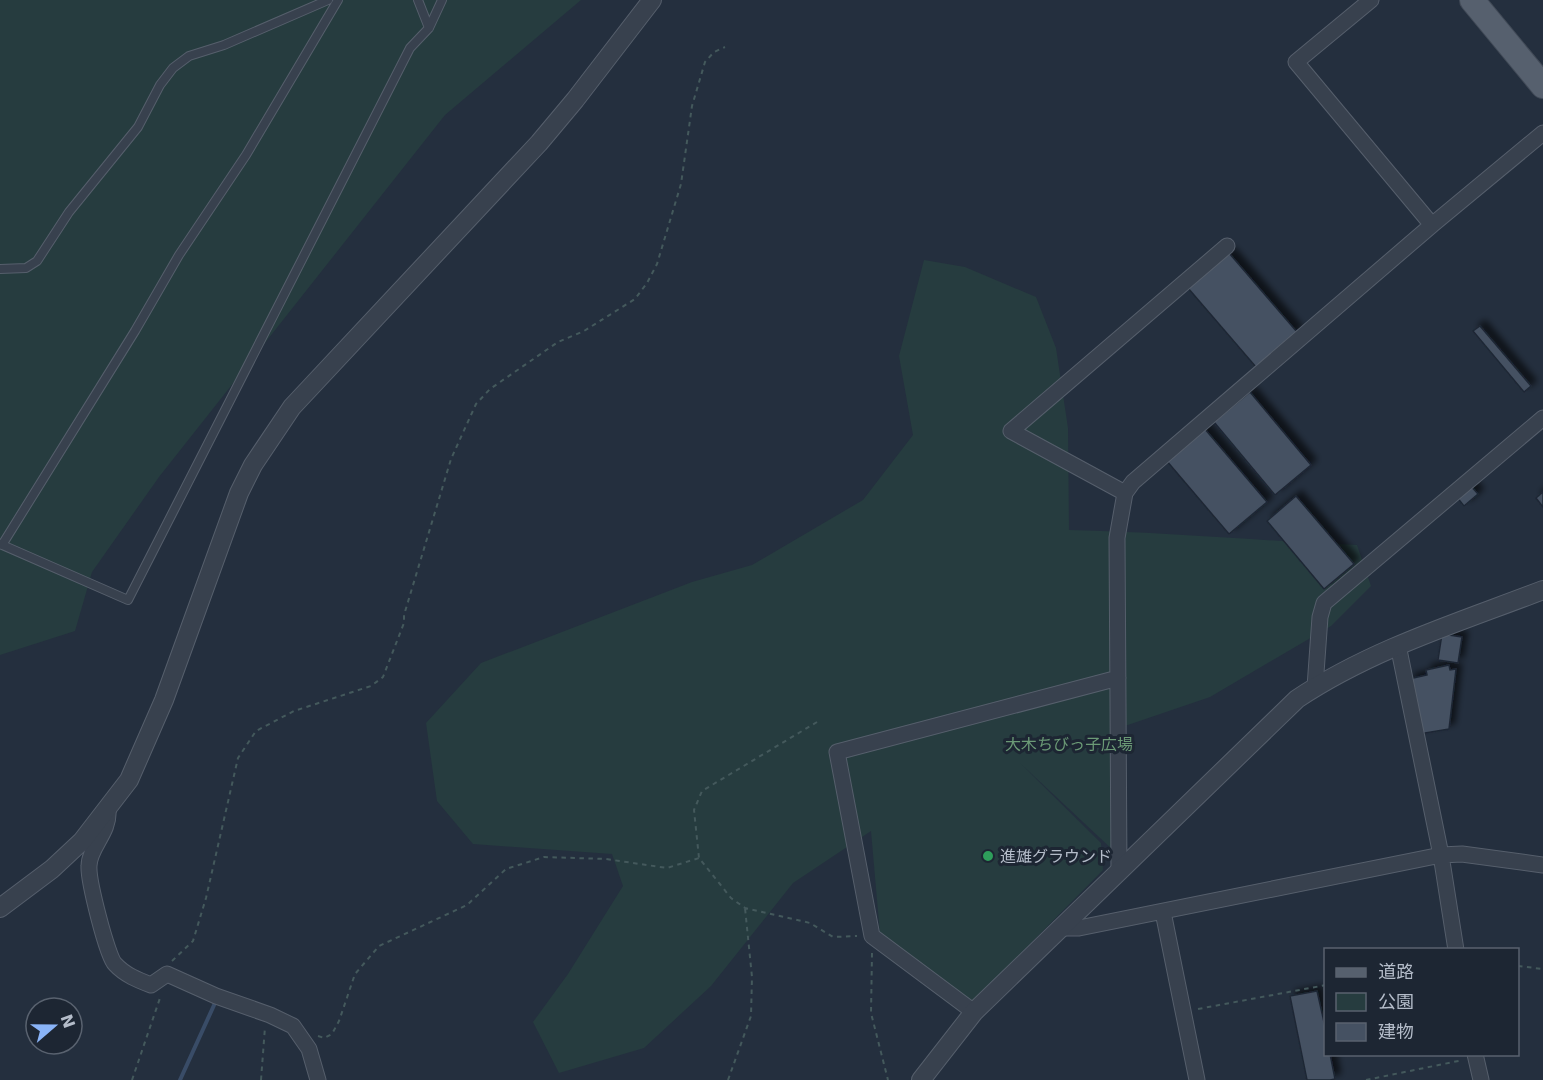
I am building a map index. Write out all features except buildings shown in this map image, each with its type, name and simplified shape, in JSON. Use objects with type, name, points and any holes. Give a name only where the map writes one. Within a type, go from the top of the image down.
[{"type":"main road","points":[[1472,0],[1543,86]]},
{"type":"street","points":[[0,908],[52,868],[82,841],[129,780],[145,748],[239,494],[271,435],[292,407],[539,143],[652,0]]},
{"type":"street","points":[[1371,0],[1296,62],[1432,225]]},
{"type":"street","points":[[1119,870],[1117,538],[1125,493],[1133,482],[1432,225],[1543,134]]},
{"type":"street","points":[[1125,493],[1011,431],[1227,246]]},
{"type":"street","points":[[1315,687],[1320,617],[1324,603],[1543,418]]},
{"type":"street","points":[[921,1080],[974,1012],[1280,714],[1315,687],[1398,645],[1543,590]]},
{"type":"street","points":[[1398,645],[1441,855],[1456,948]]},
{"type":"street","points":[[974,1012],[872,936],[837,752],[1118,678]]},
{"type":"street","points":[[108,810],[109,822],[89,865],[113,963],[131,977],[151,985],[167,974],[216,996],[270,1014],[293,1026],[302,1036],[318,1080]]},
{"type":"street","points":[[1059,928],[1079,928],[1163,912],[1441,855],[1462,854],[1543,865]]},
{"type":"street","points":[[1163,912],[1197,1080]]},
{"type":"street","points":[[1476,1056],[1481,1080]]},
{"type":"lane","points":[[0,269],[26,268],[37,261],[69,212],[138,127],[160,85],[173,68],[189,56],[224,45],[328,0]]},
{"type":"lane","points":[[338,0],[246,155],[179,255],[135,331],[1,544],[128,600],[410,48],[429,28],[442,0]]},
{"type":"lane","points":[[418,0],[429,28]]},
{"type":"path","points":[[132,1080],[172,961],[193,941],[206,898],[238,758],[256,730],[294,711],[370,686],[383,677],[404,623],[404,615],[451,459],[476,404],[490,389],[558,342],[584,331],[635,299],[647,283],[657,264],[681,184],[692,106],[705,62],[714,52],[725,47]]},
{"type":"path","points":[[817,722],[702,791],[694,810],[699,858],[716,882],[745,908],[810,923],[833,937],[872,936],[871,1013],[888,1080]]},
{"type":"path","points":[[313,1034],[324,1038],[332,1034],[339,1022],[355,974],[379,946],[467,905],[506,869],[519,863],[544,857],[606,859],[667,868],[699,858]]},
{"type":"path","points":[[728,1080],[751,1016],[752,977],[745,908]]},
{"type":"path","points":[[1519,966],[1543,969]]},
{"type":"path","points":[[1184,1012],[1324,985]]},
{"type":"path","points":[[261,1080],[264,1031],[270,1014]]},
{"type":"path","points":[[1366,1080],[1476,1056]]},
{"type":"green space","points":[[0,0],[581,0],[445,115],[159,477],[92,572],[75,631],[0,655]]},
{"type":"green space","name":"大木ちびっ子広場","points":[[924,260],[965,267],[1036,297],[1056,348],[1068,428],[1069,530],[1357,545],[1371,586],[1331,626],[1210,697],[1116,729],[1115,852],[1020,763],[1101,843],[1103,870],[973,1002],[880,934],[871,831],[793,883],[711,986],[644,1048],[559,1073],[533,1022],[568,974],[623,886],[612,854],[473,844],[437,801],[426,723],[481,663],[692,582],[752,565],[863,500],[913,435],[899,356]]},
{"type":"waterway","points":[[180,1080],[215,1003]]},
{"type":"place","name":"進雄グラウンド","points":[[988,856]]}]
